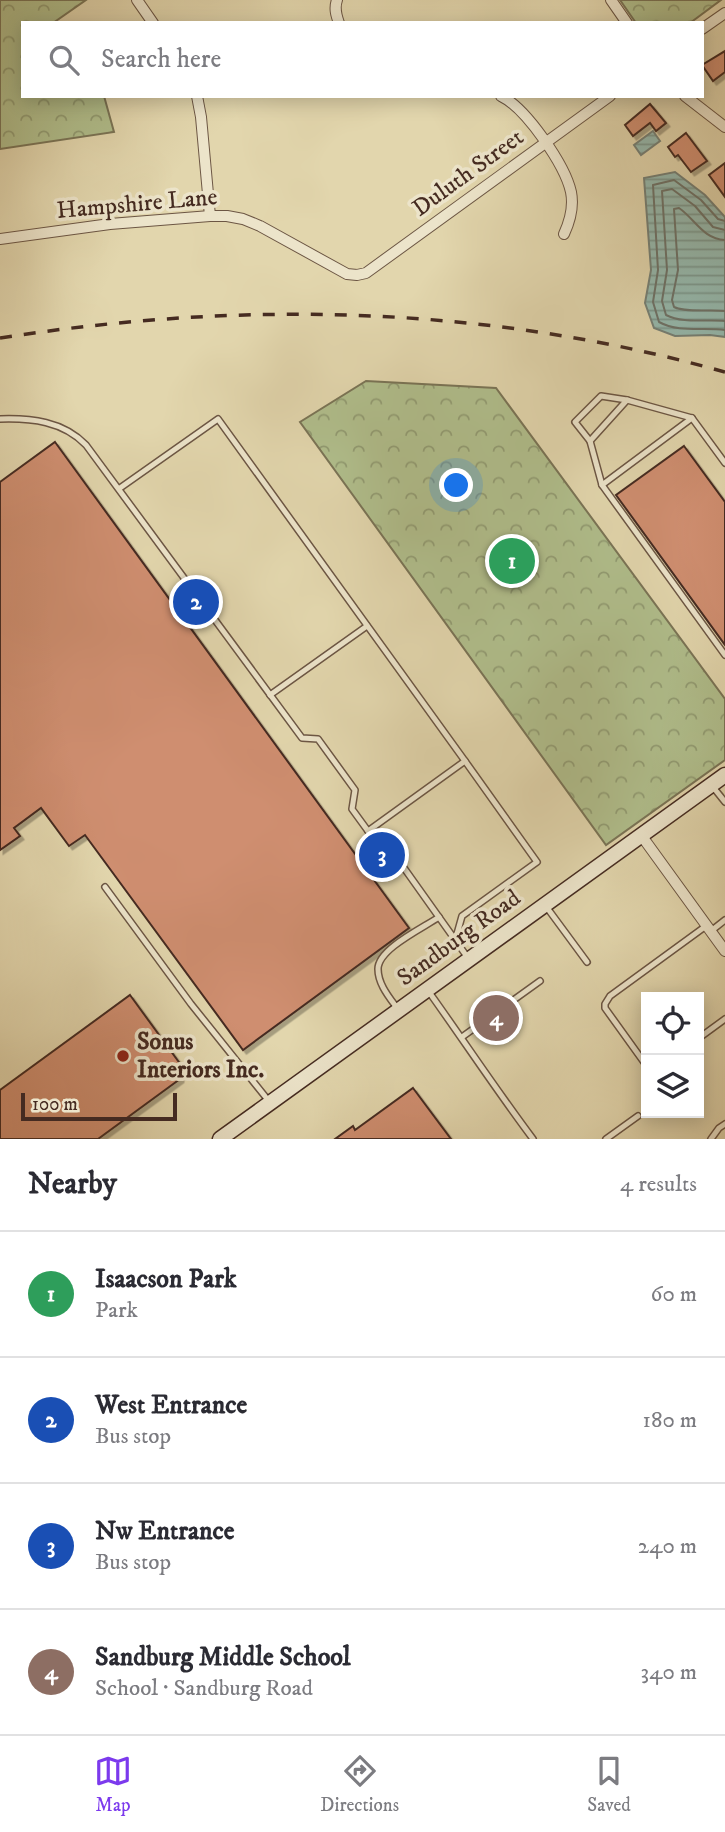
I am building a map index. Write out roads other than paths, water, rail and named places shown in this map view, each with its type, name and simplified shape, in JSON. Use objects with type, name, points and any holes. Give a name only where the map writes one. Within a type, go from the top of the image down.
[{"type":"street","points":[[137,0],[152,21]]},
{"type":"street","points":[[337,0],[335,5],[339,21]]},
{"type":"street","points":[[611,0],[626,21]]},
{"type":"street","points":[[704,28],[725,13]]},
{"type":"street","points":[[197,98],[210,216]]},
{"type":"street","points":[[504,98],[524,114],[566,175],[572,194],[571,217],[564,234]]},
{"type":"street","name":"Duluth Street","points":[[347,274],[366,273],[607,98]]},
{"type":"street","points":[[688,98],[725,127]]},
{"type":"street","name":"Hampshire Lane","points":[[0,239],[110,224],[227,216],[260,226],[347,274]]},
{"type":"street","name":"Sandburg Road","points":[[226,1137],[725,775]]},
{"type":"street","points":[[641,835],[725,951]]},
{"type":"lane","points":[[725,463],[692,418],[601,396],[575,422],[590,441],[602,485],[725,655]]},
{"type":"lane","points":[[590,441],[626,400]]},
{"type":"lane","points":[[602,485],[692,418]]},
{"type":"lane","points":[[0,419],[53,424],[72,433],[86,445],[302,738],[318,739],[355,790],[352,809],[368,831],[382,837],[469,960]]},
{"type":"lane","points":[[120,488],[218,419],[537,862],[462,916],[455,941]]},
{"type":"lane","points":[[270,695],[367,626]]},
{"type":"lane","points":[[368,831],[465,761]]},
{"type":"lane","points":[[711,785],[725,802]]},
{"type":"lane","points":[[105,887],[191,1004],[270,1103]]},
{"type":"lane","points":[[545,905],[587,962]]},
{"type":"lane","points":[[399,1010],[380,981],[380,961],[386,952],[439,917]]},
{"type":"lane","points":[[641,1058],[604,1004],[610,996],[708,928],[725,920]]},
{"type":"lane","points":[[461,1037],[540,981]]},
{"type":"lane","points":[[428,989],[533,1139]]},
{"type":"lane","points":[[704,1034],[725,1019]]},
{"type":"lane","points":[[606,1139],[638,1116]]},
{"type":"lane","points":[[711,1139],[725,1124]]},
{"type":"water","points":[[653,131],[660,141],[641,155],[634,145]]},
{"type":"water","points":[[675,172],[705,195],[725,217],[725,337],[675,336],[654,328],[645,303],[651,270],[644,178]]},
{"type":"railway","points":[[0,338],[183,318],[274,314],[364,316],[455,322],[545,333],[635,350],[725,372]]},
{"type":"place","name":"Isaacson Park","points":[[512,561]]},
{"type":"place","name":"West Entrance","points":[[196,602]]},
{"type":"place","name":"Nw Entrance","points":[[382,855]]},
{"type":"place","name":"Sandburg Middle School","points":[[496,1018]]},
{"type":"place","name":"Sonus Interiors Inc.","points":[[123,1056]]}]
